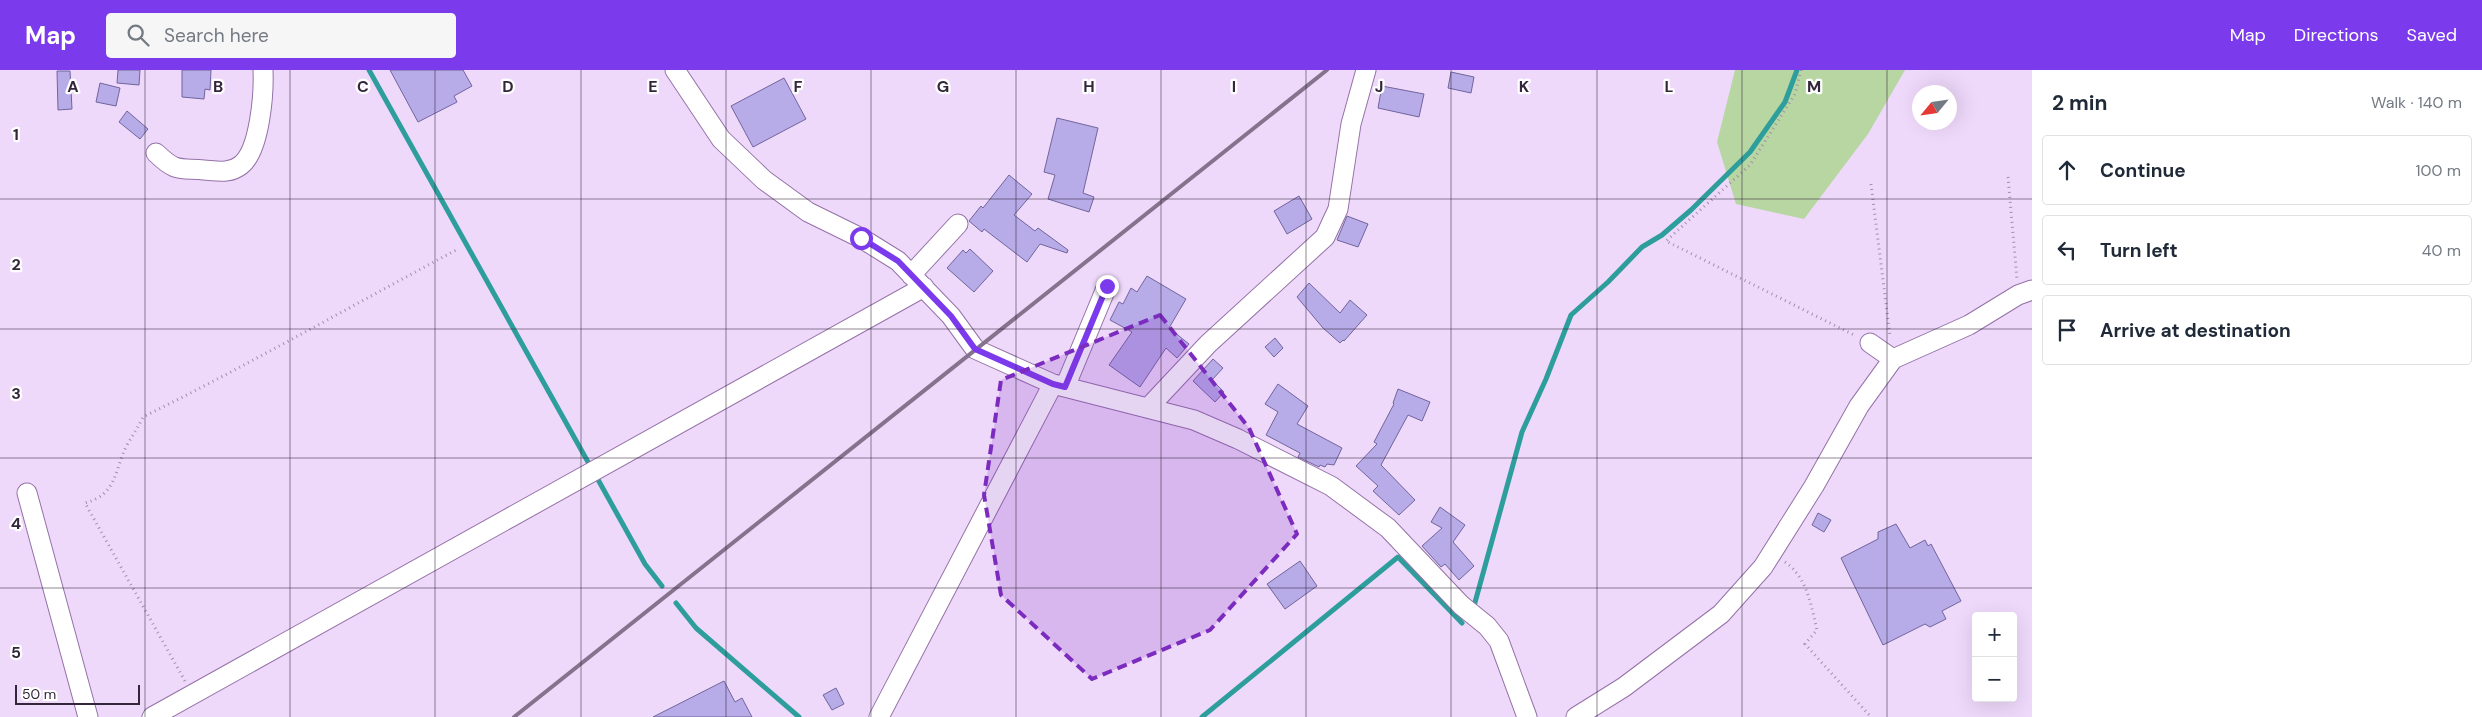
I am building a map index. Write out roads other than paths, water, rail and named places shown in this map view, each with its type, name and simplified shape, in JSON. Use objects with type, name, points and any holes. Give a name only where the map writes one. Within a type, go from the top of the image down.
[{"type":"street","points":[[156,153],[172,168],[226,172],[241,165],[256,135],[264,96],[263,70]]},
{"type":"street","points":[[675,70],[721,139],[764,180],[808,212],[861,238],[898,261],[951,316],[975,349],[1059,386],[1194,420],[1283,460],[1331,486],[1388,528],[1461,605],[1487,626],[1499,641],[1527,717]]},
{"type":"street","points":[[1148,408],[1208,344],[1325,237],[1338,209],[1351,124],[1366,70]]},
{"type":"street","points":[[152,717],[918,281],[958,224]]},
{"type":"street","points":[[880,717],[1059,386],[1107,286]]},
{"type":"street","points":[[1576,717],[1624,687],[1721,614],[1763,567],[1814,486],[1859,406],[1893,359],[1969,325],[2025,292]]},
{"type":"street","points":[[1870,343],[1893,359]]},
{"type":"street","points":[[28,493],[88,717]]},
{"type":"waterway","points":[[369,70],[588,462]]},
{"type":"waterway","points":[[1474,606],[1522,432],[1546,379],[1571,315],[1608,282],[1642,247],[1662,235],[1691,210],[1750,152],[1785,102],[1797,70]]},
{"type":"waterway","points":[[596,476],[645,564],[662,586]]},
{"type":"waterway","points":[[1202,717],[1398,557],[1462,623]]},
{"type":"waterway","points":[[676,603],[696,628],[799,717]]},
{"type":"railway","points":[[514,717],[1327,70]]}]
